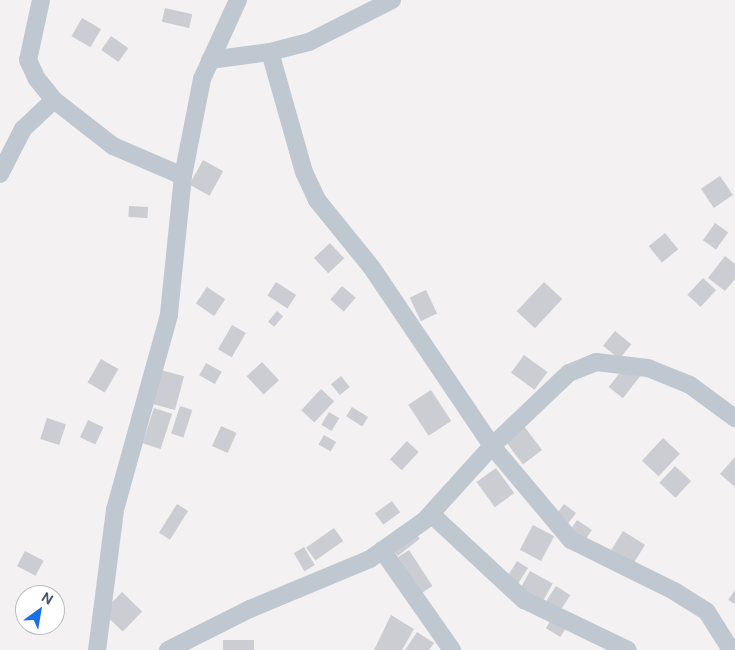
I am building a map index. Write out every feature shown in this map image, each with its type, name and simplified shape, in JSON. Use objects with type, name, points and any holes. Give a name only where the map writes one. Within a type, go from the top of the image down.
[{"type":"street","points":[[41,0],[28,60],[54,100],[113,146],[183,176]]},
{"type":"street","points":[[98,650],[115,510],[169,315],[183,176],[210,60],[238,0]]},
{"type":"street","points":[[210,60],[270,52],[309,42],[392,0]]},
{"type":"street","points":[[270,52],[304,172],[317,200],[372,268],[492,446],[571,540],[674,591],[707,612],[731,650]]},
{"type":"street","points":[[0,174],[23,129],[54,100]]},
{"type":"street","points":[[168,650],[382,550],[431,514],[492,446],[549,388],[569,373],[596,362],[648,368],[690,385],[735,418]]},
{"type":"street","points":[[431,514],[524,600],[628,650]]},
{"type":"street","points":[[382,550],[452,650]]},
{"type":"building","points":[[165,8],[192,14],[189,28],[162,22]]},
{"type":"building","points":[[82,18],[101,29],[91,47],[72,36]]},
{"type":"building","points":[[111,36],[128,48],[118,62],[101,50]]},
{"type":"building","points":[[203,160],[223,171],[210,196],[189,184]]},
{"type":"building","points":[[720,176],[733,195],[714,208],[701,189]]},
{"type":"building","points":[[129,206],[148,207],[147,218],[128,217]]},
{"type":"building","points":[[715,223],[728,232],[716,249],[703,240]]},
{"type":"building","points":[[665,233],[678,249],[662,263],[649,246]]},
{"type":"building","points":[[330,243],[344,258],[328,273],[314,258]]},
{"type":"building","points":[[725,256],[735,264],[735,279],[725,291],[708,278]]},
{"type":"building","points":[[703,278],[716,290],[700,307],[687,295]]},
{"type":"building","points":[[276,282],[296,295],[287,308],[267,295]]},
{"type":"building","points":[[544,282],[562,299],[535,328],[517,311]]},
{"type":"building","points":[[342,286],[356,298],[344,311],[330,300]]},
{"type":"building","points":[[207,287],[225,299],[214,316],[196,304]]},
{"type":"building","points":[[426,290],[437,314],[421,321],[410,298]]},
{"type":"building","points":[[277,311],[283,316],[274,327],[268,322]]},
{"type":"building","points":[[232,325],[246,333],[232,357],[218,349]]},
{"type":"building","points":[[615,331],[631,344],[619,359],[603,346]]},
{"type":"building","points":[[524,355],[547,372],[535,390],[511,373]]},
{"type":"building","points":[[101,359],[118,369],[105,392],[88,382]]},
{"type":"building","points":[[262,362],[279,380],[264,395],[247,376]]},
{"type":"building","points":[[206,363],[222,372],[215,384],[199,375]]},
{"type":"building","points":[[626,365],[640,376],[623,398],[609,387]]},
{"type":"building","points":[[157,369],[184,376],[175,410],[148,403]]},
{"type":"building","points":[[341,376],[350,387],[340,395],[331,384]]},
{"type":"building","points":[[321,389],[334,401],[314,422],[301,410]]},
{"type":"building","points":[[431,390],[451,421],[429,436],[408,405]]},
{"type":"building","points":[[180,406],[192,410],[183,438],[171,434]]},
{"type":"building","points":[[352,407],[368,417],[362,426],[346,416]]},
{"type":"building","points":[[154,408],[172,414],[161,449],[143,443]]},
{"type":"building","points":[[329,412],[339,418],[332,431],[321,425]]},
{"type":"building","points":[[47,418],[66,424],[59,445],[40,439]]},
{"type":"building","points":[[88,420],[103,427],[95,444],[80,437]]},
{"type":"building","points":[[221,426],[237,433],[228,453],[212,446]]},
{"type":"building","points":[[524,426],[542,450],[523,464],[505,440]]},
{"type":"building","points":[[324,435],[336,442],[331,452],[318,445]]},
{"type":"building","points":[[663,438],[680,454],[659,476],[642,461]]},
{"type":"building","points":[[407,441],[419,452],[402,470],[390,459]]},
{"type":"building","points":[[735,457],[735,487],[720,474]]},
{"type":"building","points":[[675,466],[691,481],[675,498],[659,483]]},
{"type":"building","points":[[496,468],[514,493],[495,507],[477,482]]},
{"type":"building","points":[[392,501],[400,512],[383,525],[375,513]]},
{"type":"building","points":[[177,504],[188,511],[170,540],[159,533]]},
{"type":"building","points":[[564,504],[576,513],[567,525],[555,516]]},
{"type":"building","points":[[577,520],[592,530],[584,543],[569,532]]},
{"type":"building","points":[[533,525],[554,536],[541,561],[520,550]]},
{"type":"building","points":[[334,528],[343,541],[315,561],[306,548]]},
{"type":"building","points":[[413,530],[420,539],[398,556],[391,547]]},
{"type":"building","points":[[623,531],[645,545],[633,563],[611,550]]},
{"type":"building","points":[[304,547],[315,565],[305,571],[294,553]]},
{"type":"building","points":[[409,550],[432,586],[422,593],[398,557]]},
{"type":"building","points":[[25,551],[44,561],[36,576],[17,566]]},
{"type":"building","points":[[517,561],[528,568],[517,586],[506,579]]},
{"type":"building","points":[[530,571],[553,584],[542,603],[519,590]]},
{"type":"building","points":[[556,586],[570,595],[559,612],[545,603]]},
{"type":"building","points":[[735,590],[735,604],[728,600]]},
{"type":"building","points":[[122,592],[142,611],[123,632],[103,612]]},
{"type":"building","points":[[391,615],[414,629],[402,650],[374,650]]},
{"type":"building","points":[[552,618],[567,627],[560,637],[546,628]]},
{"type":"building","points":[[417,632],[434,643],[429,650],[405,650]]},
{"type":"building","points":[[223,640],[254,640],[254,650],[223,650]]}]
